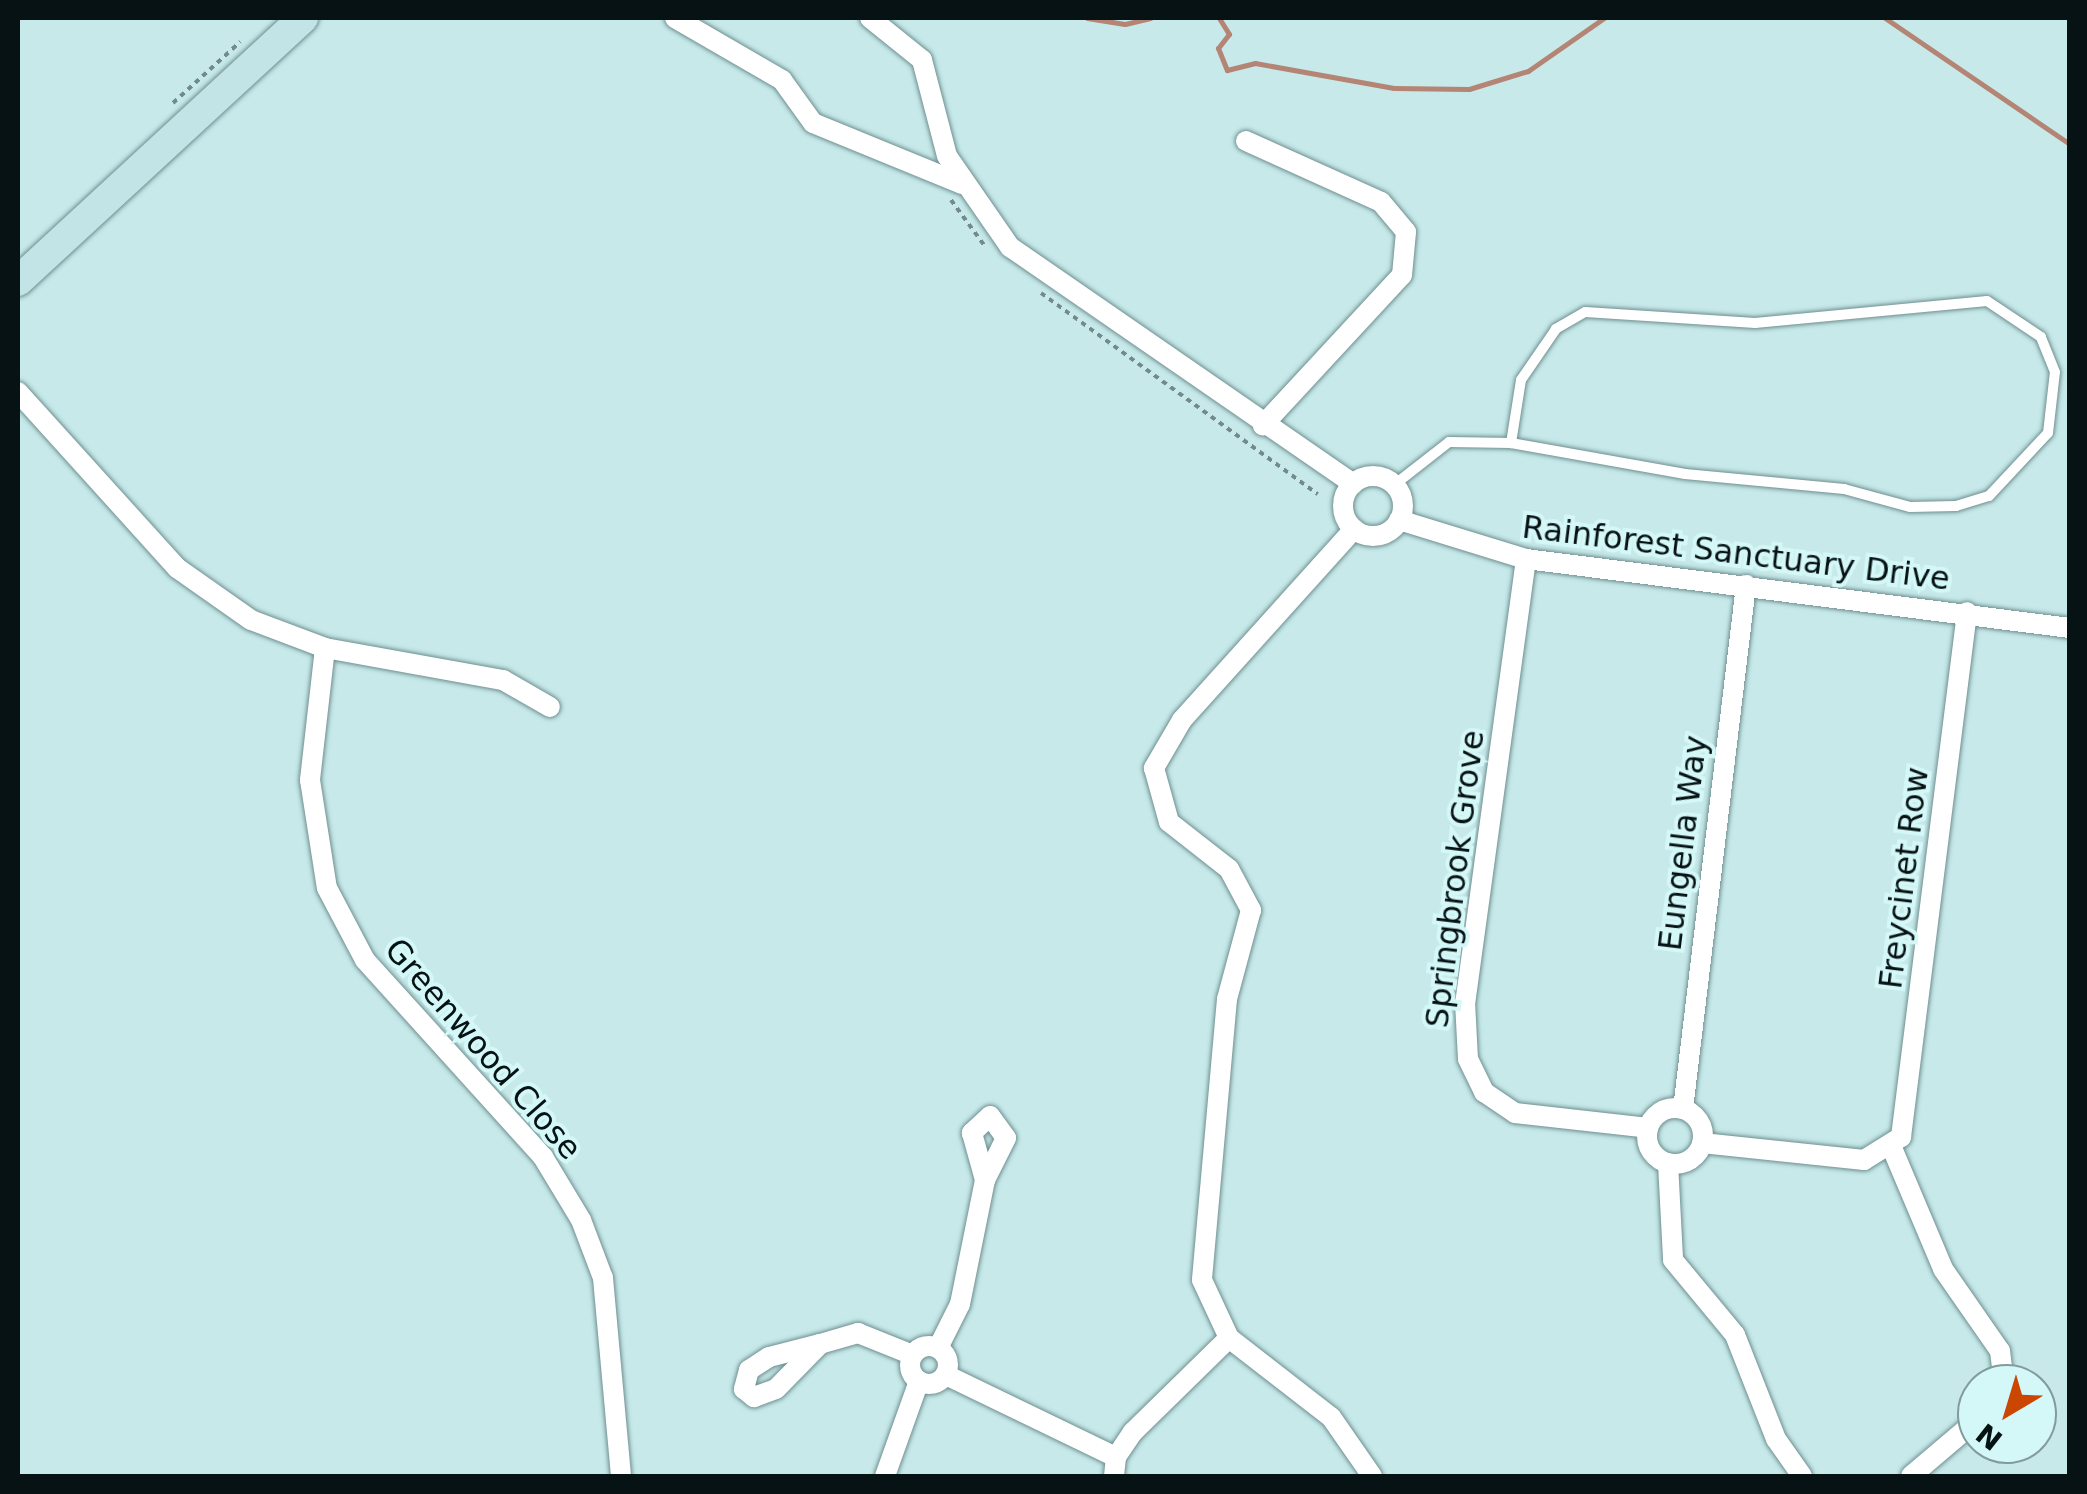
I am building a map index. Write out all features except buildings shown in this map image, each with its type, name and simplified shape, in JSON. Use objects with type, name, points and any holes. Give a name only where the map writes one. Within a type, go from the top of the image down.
[{"type":"street","points":[[18,282],[303,18]]},
{"type":"street","points":[[675,18],[782,80],[812,123],[853,146],[934,166],[1010,247],[1262,425],[1353,484]]},
{"type":"street","points":[[870,18],[922,60],[957,193]]},
{"type":"street","points":[[1246,140],[1381,202],[1406,232],[1402,275],[1262,425]]},
{"type":"street","points":[[18,392],[213,598],[325,648],[503,680],[550,707]]},
{"type":"street","points":[[1378,476],[1394,485],[1403,502],[1400,520],[1379,535],[1354,529],[1343,510],[1353,484],[1378,476]]},
{"type":"street","name":"Rainforest Sanctuary Drive","points":[[1400,520],[1526,558],[2070,628]]},
{"type":"street","points":[[1354,529],[1182,720],[1154,768],[1169,822],[1229,869],[1251,910],[1227,999],[1201,1230],[1202,1280],[1229,1338],[1332,1417],[1372,1476]]},
{"type":"street","name":"Springbrook Grove","points":[[1526,558],[1465,1002],[1468,1060],[1484,1092],[1516,1114],[1648,1128]]},
{"type":"street","name":"Eungella Way","points":[[1683,1109],[1746,586]]},
{"type":"street","name":"Freycinet Row","points":[[1892,1148],[1905,1119],[1967,612]]},
{"type":"street","name":"Greenwood Close","points":[[325,648],[310,780],[327,888],[365,960],[543,1158],[581,1220],[603,1278],[621,1476]]},
{"type":"street","points":[[1683,1109],[1700,1122],[1702,1143],[1689,1160],[1668,1163],[1651,1150],[1648,1128],[1659,1113],[1683,1109]]},
{"type":"street","points":[[1702,1143],[1864,1160],[1892,1148],[1944,1269],[2000,1350],[2002,1364]]},
{"type":"street","points":[[1668,1163],[1674,1260],[1735,1334],[1776,1439],[1802,1476]]},
{"type":"street","points":[[986,1180],[968,1279],[938,1348],[946,1375],[1115,1467],[1229,1338]]},
{"type":"street","points":[[820,1344],[858,1332],[912,1354],[938,1348]]},
{"type":"street","points":[[885,1476],[919,1382],[912,1354]]},
{"type":"street","points":[[919,1382],[934,1384],[946,1375]]},
{"type":"street","points":[[1911,1476],[1957,1437]]},
{"type":"lane","points":[[1394,485],[1449,442],[1510,443],[1685,474],[1844,489],[1910,507],[1956,506],[1990,496],[2048,433],[2055,372],[2042,337],[1987,301],[1755,323],[1585,312],[1556,330],[1521,380],[1510,443]]},
{"type":"path","points":[[957,193],[992,253]]},
{"type":"path","points":[[1032,283],[1318,494]]},
{"type":"waterway","points":[[1087,18],[1125,24],[1150,18]]},
{"type":"waterway","points":[[1219,18],[1229,34],[1218,48],[1227,70],[1255,63],[1394,88],[1469,89],[1528,71],[1604,18]]},
{"type":"waterway","points":[[1885,18],[2070,144]]}]
